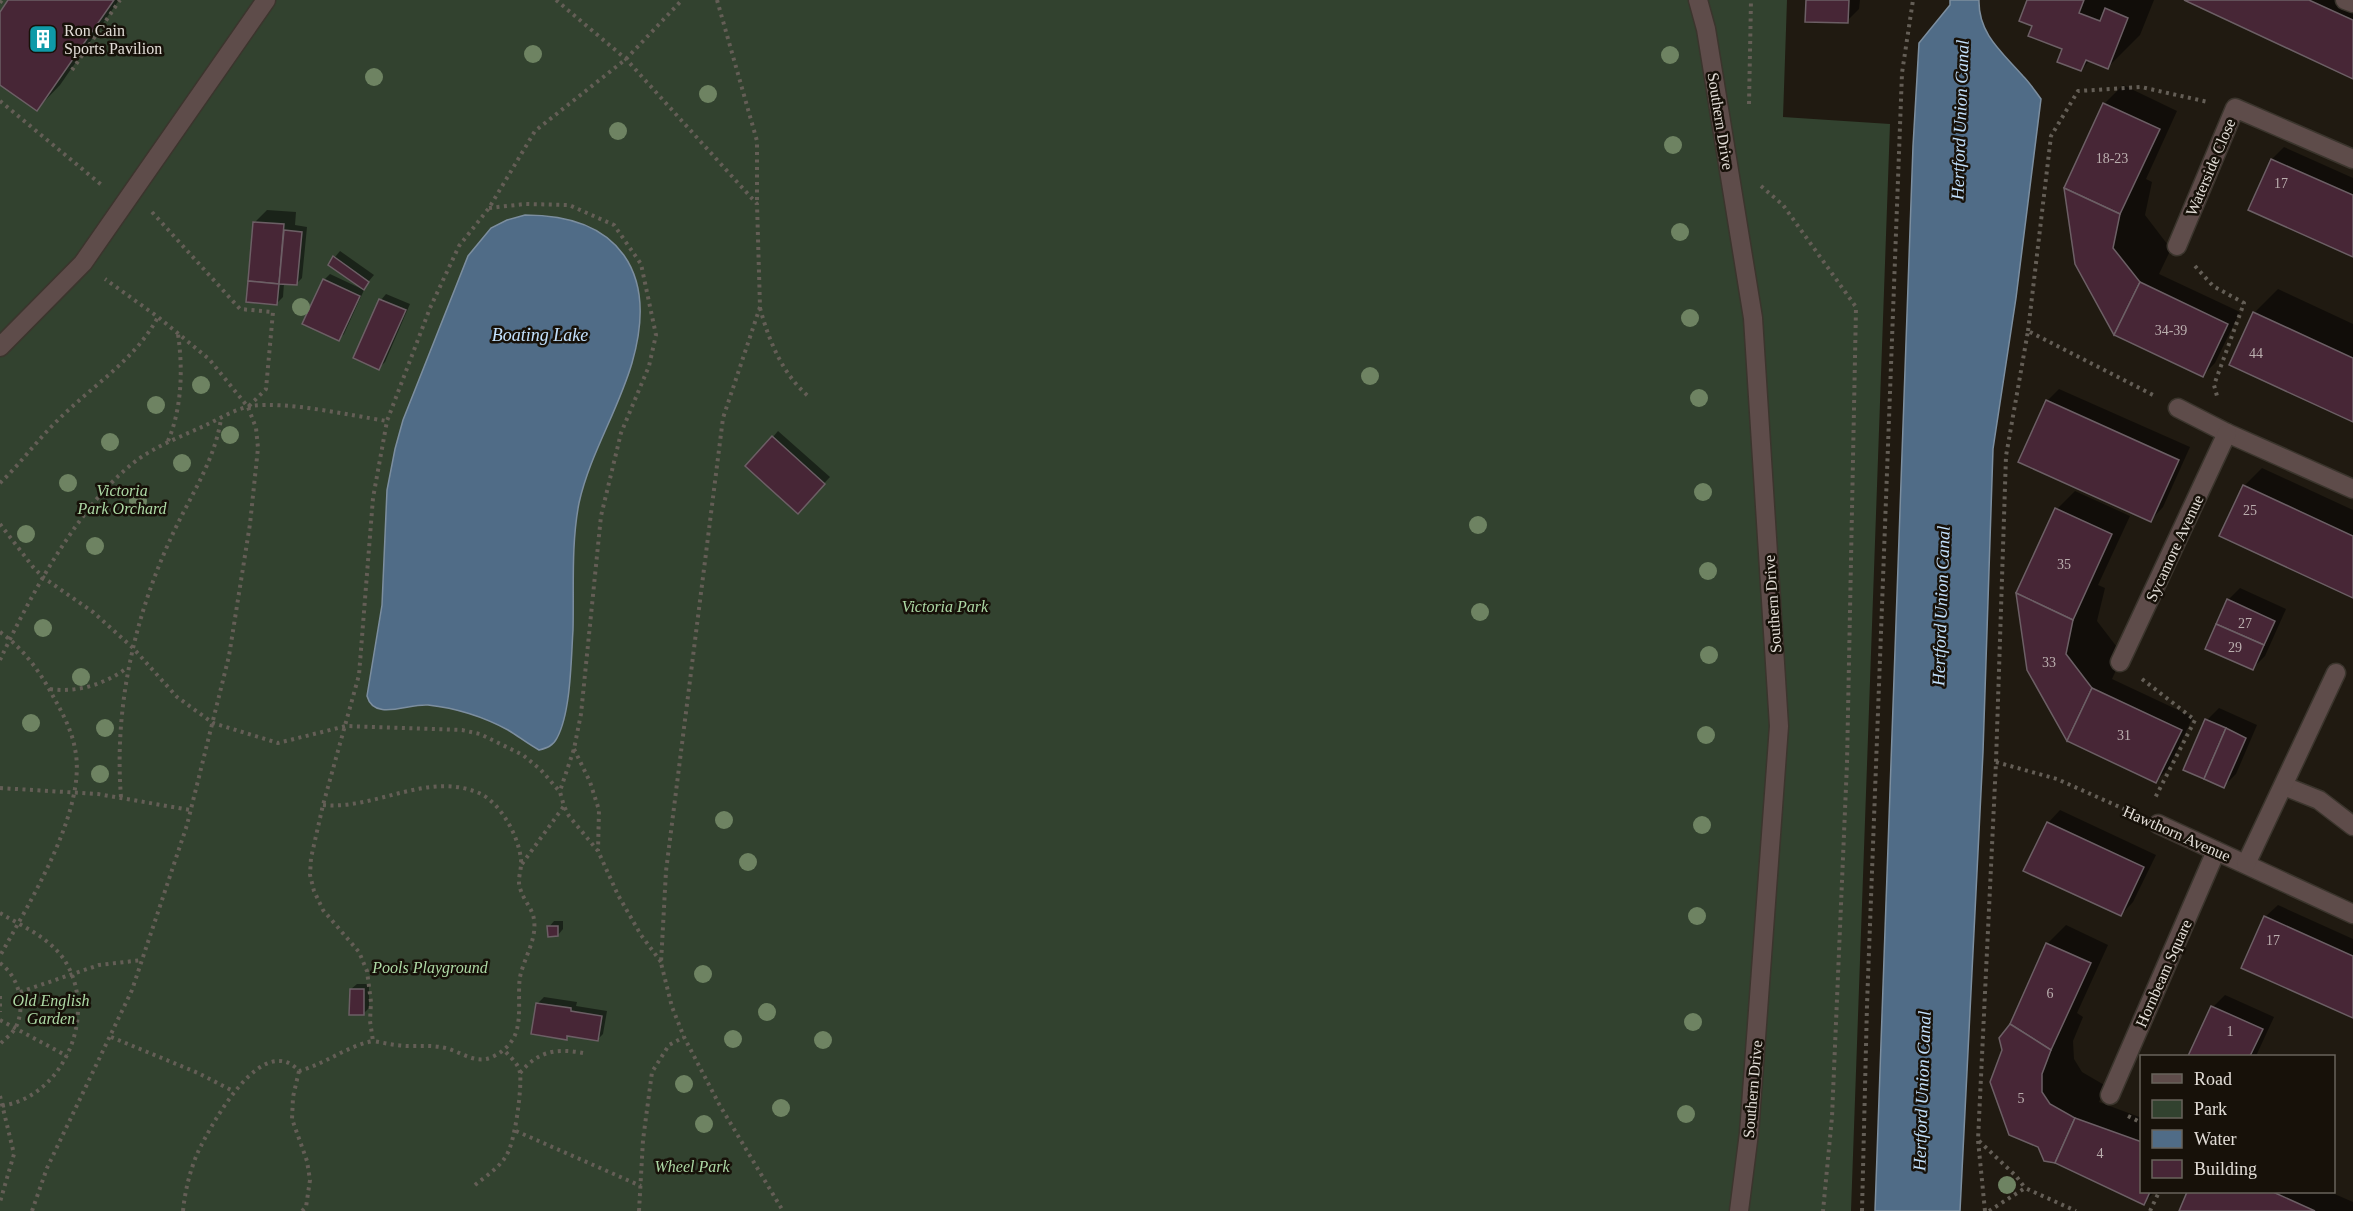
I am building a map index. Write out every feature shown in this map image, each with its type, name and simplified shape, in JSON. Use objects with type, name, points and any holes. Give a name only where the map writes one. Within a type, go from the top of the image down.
[{"type":"street","points":[[0,347],[83,263],[266,0]]},
{"type":"street","name":"Southern Drive","points":[[1698,0],[1706,29],[1753,318],[1779,726],[1749,1133],[1739,1211]]},
{"type":"street","points":[[2345,0],[2353,3]]},
{"type":"street","name":"Waterside Close","points":[[2177,246],[2235,108],[2353,159]]},
{"type":"street","points":[[2178,408],[2227,433],[2353,489]]},
{"type":"street","name":"Sycamore Avenue","points":[[2120,662],[2227,433]]},
{"type":"street","points":[[2246,864],[2336,673]]},
{"type":"street","points":[[2284,786],[2319,800],[2353,826]]},
{"type":"street","name":"Hawthorn Avenue","points":[[2151,821],[2353,914]]},
{"type":"street","name":"Hornbeam Square","points":[[2110,1095],[2216,851]]},
{"type":"path","points":[[72,69],[120,0]]},
{"type":"path","points":[[556,0],[626,59],[758,204]]},
{"type":"path","points":[[373,1041],[367,971],[359,952],[323,910],[314,891],[310,875],[311,858],[323,805],[359,675],[373,498],[387,421],[417,340],[459,246],[489,208],[535,131],[626,59],[681,0]]},
{"type":"path","points":[[717,0],[757,141],[760,307],[775,352],[792,380],[808,396]]},
{"type":"path","points":[[1748,116],[1751,0]]},
{"type":"path","points":[[1862,1211],[1902,73],[1913,0]]},
{"type":"path","points":[[2025,1188],[1987,1211],[1978,1140],[1996,762],[2006,456],[2028,331],[2051,136],[2078,91],[2141,87],[2235,108]]},
{"type":"path","points":[[0,101],[129,199],[147,207],[240,309],[273,312],[266,389],[248,406]]},
{"type":"path","points":[[1726,156],[1784,205],[1856,307],[1847,763],[1832,1117],[1823,1211]]},
{"type":"path","points":[[489,208],[525,204],[569,205],[614,225],[641,264],[656,335],[649,366],[621,434],[601,516],[581,714],[574,749],[560,792]]},
{"type":"path","points":[[2177,246],[2213,286],[2244,303],[2214,386],[2227,433]]},
{"type":"path","points":[[32,1211],[47,1168],[132,990],[190,810],[229,656],[258,448],[256,428],[248,406],[209,359],[158,317],[83,263]]},
{"type":"path","points":[[760,307],[723,418],[666,871],[661,963],[672,1006],[684,1036],[719,1104],[783,1211]]},
{"type":"path","points":[[0,483],[60,418],[130,356],[147,337],[158,317]]},
{"type":"path","points":[[2028,331],[2178,408]]},
{"type":"path","points":[[168,442],[180,391],[178,333]]},
{"type":"path","points":[[0,660],[44,578],[70,536],[108,487],[132,463],[168,442],[248,406],[272,404],[387,421]]},
{"type":"path","points":[[121,797],[119,771],[128,668],[133,648],[154,579],[170,538],[207,466],[218,438],[221,418]]},
{"type":"path","points":[[0,524],[44,578],[93,612],[133,648],[177,697],[213,723],[278,743],[346,726],[444,729],[480,734],[523,755],[541,770],[560,792],[564,806],[598,851],[618,896],[661,963]]},
{"type":"path","points":[[0,632],[30,660],[49,688],[66,721],[76,750],[77,773],[70,812],[45,871],[0,956]]},
{"type":"path","points":[[2120,662],[2195,720],[2151,821]]},
{"type":"path","points":[[49,688],[64,691],[88,686],[113,678],[128,668]]},
{"type":"path","points":[[574,749],[590,782],[599,810],[598,851]]},
{"type":"path","name":"Hawthorn Avenue","points":[[1996,762],[2057,779],[2151,821]]},
{"type":"path","points":[[299,1071],[311,1068],[359,1044],[373,1041],[389,1044],[428,1045],[448,1049],[478,1060],[491,1058],[504,1050],[513,1039],[518,1026],[520,975],[534,932],[534,920],[518,880],[521,866],[516,840],[506,820],[482,794],[467,789],[426,787],[348,806],[323,805]]},
{"type":"path","points":[[0,788],[121,797],[190,810]]},
{"type":"path","points":[[521,866],[564,806]]},
{"type":"path","points":[[0,913],[39,935],[64,959],[71,974],[79,1009],[75,1036],[58,1071],[38,1090],[16,1103],[1,1106]]},
{"type":"path","points":[[20,992],[99,965],[142,960]]},
{"type":"path","points":[[0,963],[14,978],[20,992],[21,1005],[16,1028],[0,1044]]},
{"type":"path","points":[[0,996],[0,1012]]},
{"type":"path","points":[[0,1020],[67,1056]]},
{"type":"path","points":[[639,1211],[643,1140],[652,1072],[669,1045],[684,1036]]},
{"type":"path","points":[[111,1037],[198,1073],[233,1091]]},
{"type":"path","points":[[476,1185],[507,1156],[516,1131],[520,1073],[504,1050]]},
{"type":"path","points":[[520,1073],[537,1056],[550,1051],[564,1050],[583,1053]]},
{"type":"path","points":[[183,1211],[189,1177],[198,1153],[233,1091],[263,1065],[277,1060],[288,1061],[299,1071]]},
{"type":"path","points":[[299,1071],[292,1119],[307,1161],[310,1180],[306,1207],[302,1211]]},
{"type":"path","points":[[0,1096],[14,1154],[0,1202]]},
{"type":"path","points":[[516,1131],[641,1186]]},
{"type":"path","points":[[1978,1140],[2016,1176],[2025,1188],[2076,1211]]},
{"type":"path","points":[[2150,1211],[2158,1193]]},
{"type":"green space","name":"Victoria Park","points":[[0,0],[1787,0],[1783,117],[1890,124],[1851,1211],[0,1211]]},
{"type":"water","name":"Hertford Union Canal","points":[[1950,0],[1979,0],[1980,12],[1987,33],[2041,99],[2016,298],[1993,449],[1983,752],[1960,1211],[1875,1211],[1913,146],[1919,43],[1950,5]]},
{"type":"water","name":"Boating Lake","points":[[525,215],[558,218],[585,225],[607,238],[624,255],[635,277],[640,302],[639,331],[632,363],[590,467],[576,519],[571,670],[565,714],[555,741],[550,746],[539,750],[508,730],[469,714],[428,705],[384,710],[371,704],[367,696],[382,605],[387,490],[403,420],[468,256],[491,228]]},
{"type":"building","name":"Ron Cain Sports Pavilion","points":[[8,0],[114,0],[37,111],[0,85],[0,12]]},
{"type":"building","points":[[1806,0],[1849,0],[1848,23],[1805,22]]},
{"type":"building","points":[[2027,0],[2084,0],[2079,13],[2100,21],[2105,8],[2128,18],[2108,69],[2086,60],[2081,71],[2057,62],[2062,49],[2028,36],[2032,26],[2019,21]]},
{"type":"building","points":[[2184,0],[2309,0],[2353,20],[2353,79]]},
{"type":"building","points":[[2103,103],[2160,129],[2120,214],[2064,188]]},
{"type":"building","points":[[2271,159],[2353,195],[2353,257],[2248,210]]},
{"type":"building","points":[[2064,188],[2120,214],[2113,248],[2140,282],[2114,335],[2075,264]]},
{"type":"building","points":[[253,222],[284,224],[279,284],[248,281]]},
{"type":"building","points":[[284,230],[302,232],[297,285],[279,284]]},
{"type":"building","points":[[333,256],[369,282],[364,290],[328,265]]},
{"type":"building","points":[[323,279],[360,296],[339,341],[302,324]]},
{"type":"building","points":[[248,281],[279,284],[277,305],[246,302]]},
{"type":"building","points":[[2140,282],[2228,324],[2203,377],[2114,335]]},
{"type":"building","points":[[379,299],[406,310],[379,370],[353,358]]},
{"type":"building","points":[[2253,312],[2353,358],[2353,422],[2229,365]]},
{"type":"building","points":[[2046,400],[2179,460],[2151,522],[2018,462]]},
{"type":"building","points":[[772,436],[825,484],[798,514],[745,466]]},
{"type":"building","points":[[2243,485],[2353,536],[2353,598],[2219,536]]},
{"type":"building","points":[[2055,508],[2112,534],[2073,620],[2016,593]]},
{"type":"building","points":[[2016,593],[2073,620],[2066,654],[2092,688],[2067,741],[2027,670]]},
{"type":"building","points":[[2227,599],[2275,621],[2264,645],[2216,624]]},
{"type":"building","points":[[2216,624],[2264,645],[2253,670],[2205,649]]},
{"type":"building","points":[[2092,688],[2182,730],[2156,783],[2067,741]]},
{"type":"building","points":[[2205,719],[2226,728],[2204,779],[2183,770]]},
{"type":"building","points":[[2226,728],[2246,738],[2224,788],[2204,779]]},
{"type":"building","points":[[2047,822],[2144,867],[2121,916],[2023,871]]},
{"type":"building","points":[[2264,916],[2353,956],[2353,1018],[2241,968]]},
{"type":"building","points":[[547,926],[558,926],[558,936],[548,937]]},
{"type":"building","points":[[2046,943],[2091,963],[2051,1050],[2010,1024]]},
{"type":"building","points":[[350,989],[364,989],[364,1015],[349,1015]]},
{"type":"building","points":[[536,1003],[571,1008],[571,1011],[602,1016],[598,1041],[567,1036],[567,1040],[531,1034]]},
{"type":"building","points":[[2211,1006],[2263,1029],[2250,1055],[2188,1055]]},
{"type":"building","points":[[2010,1024],[2051,1050],[2042,1074],[2042,1092],[2050,1104],[2075,1118],[2055,1163],[2044,1161],[2038,1147],[2009,1135],[1990,1082],[2002,1050],[1999,1038]]},
{"type":"building","points":[[2075,1118],[2140,1141],[2140,1193],[2150,1193],[2144,1205],[2055,1163]]},
{"type":"building","points":[[2187,1193],[2275,1193],[2315,1211],[2179,1211]]},
{"type":"place","name":"Ron Cain Sports Pavilion","points":[[43,39]]},
{"type":"park label","name":"Victoria Park Orchard","points":[[122,499]]},
{"type":"park label","name":"Pools Playground","points":[[430,967]]},
{"type":"park label","name":"Old English Garden","points":[[51,1009]]},
{"type":"park label","name":"Wheel Park","points":[[692,1166]]}]
